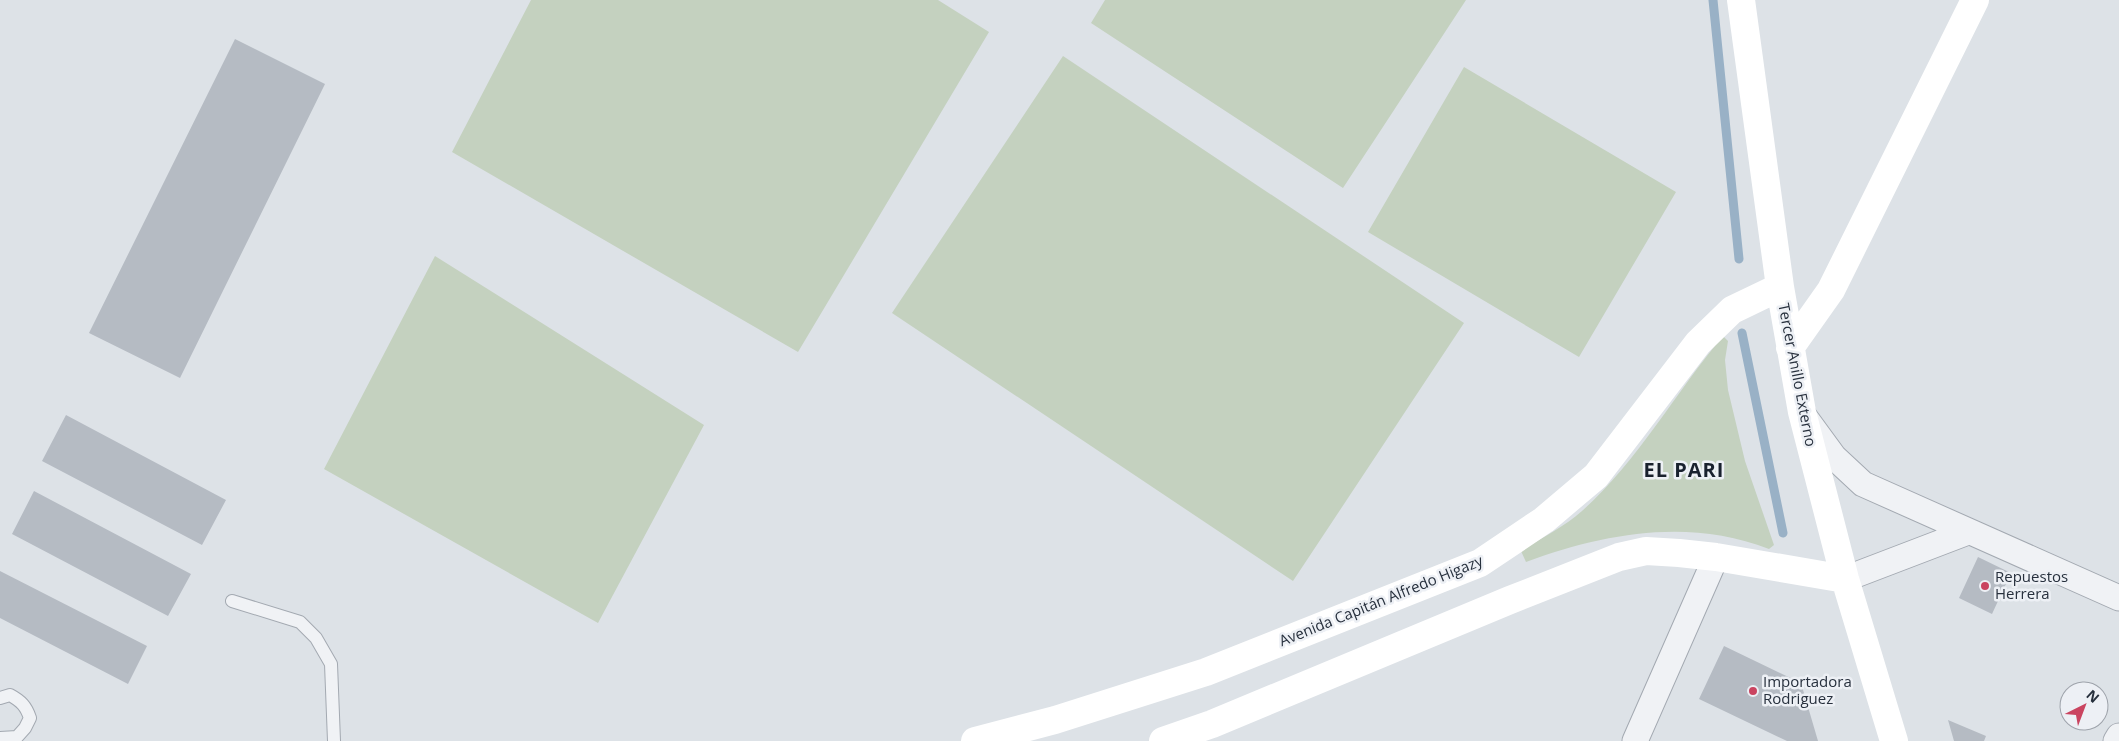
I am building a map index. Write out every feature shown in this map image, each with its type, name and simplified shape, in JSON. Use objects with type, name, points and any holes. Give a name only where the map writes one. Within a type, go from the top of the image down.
[{"type":"street","name":"Tercer Anillo Externo","points":[[1741,0],[1780,287],[1802,412],[1845,579],[1894,741]]},
{"type":"street","points":[[1790,348],[1831,290],[1975,0]]},
{"type":"street","name":"Avenida Capitán Alfredo Higazy","points":[[975,741],[1055,720],[1206,672],[1480,563],[1544,520],[1596,476],[1698,343],[1732,310],[1780,287]]},
{"type":"street","points":[[1802,412],[1834,457],[1864,484],[2119,598]]},
{"type":"street","points":[[1163,741],[1208,733],[1510,600],[1619,557],[1646,551],[1716,557],[1845,579],[1968,532]]},
{"type":"street","points":[[1634,741],[1716,557]]},
{"type":"street","points":[[2116,741],[2119,736]]},
{"type":"lane","points":[[232,602],[300,622],[316,638],[331,664],[334,741]]},
{"type":"lane","points":[[0,698],[10,695],[20,700],[26,707],[30,718],[25,728],[17,737],[0,738]]},
{"type":"green space","points":[[531,0],[938,0],[989,32],[798,352],[452,152]]},
{"type":"green space","points":[[1105,0],[1466,0],[1343,188],[1091,23]]},
{"type":"green space","points":[[1063,56],[1464,323],[1293,581],[892,313]]},
{"type":"green space","points":[[1464,67],[1676,192],[1579,357],[1368,232]]},
{"type":"green space","points":[[435,256],[704,425],[598,623],[324,469]]},
{"type":"green space","points":[[1723,336],[1728,341],[1725,360],[1728,390],[1745,461],[1774,545],[1769,549],[1739,539],[1708,534],[1678,532],[1647,533],[1586,543],[1526,562],[1521,551],[1575,517],[1621,471]]},
{"type":"building","points":[[235,39],[325,84],[180,378],[89,333]]},
{"type":"building","points":[[66,415],[226,500],[202,545],[42,461]]},
{"type":"building","points":[[34,491],[191,574],[168,616],[12,534]]},
{"type":"building","name":"Repuestos Herrera","points":[[1978,557],[2011,573],[1992,614],[1959,598]]},
{"type":"building","points":[[0,571],[147,646],[128,684],[0,618]]},
{"type":"building","name":"Importadora Rodriguez","points":[[1724,646],[1801,683],[1818,741],[1787,741],[1699,699]]},
{"type":"building","points":[[1948,720],[1986,736],[1984,741],[1954,741]]},
{"type":"waterway","points":[[1713,0],[1739,259]]},
{"type":"waterway","points":[[1742,333],[1783,533]]},
{"type":"place","name":"Repuestos Herrera","points":[[1985,586]]},
{"type":"place","name":"Importadora Rodriguez","points":[[1753,691]]},
{"type":"district","name":"EL PARI","points":[[1684,470]]}]
